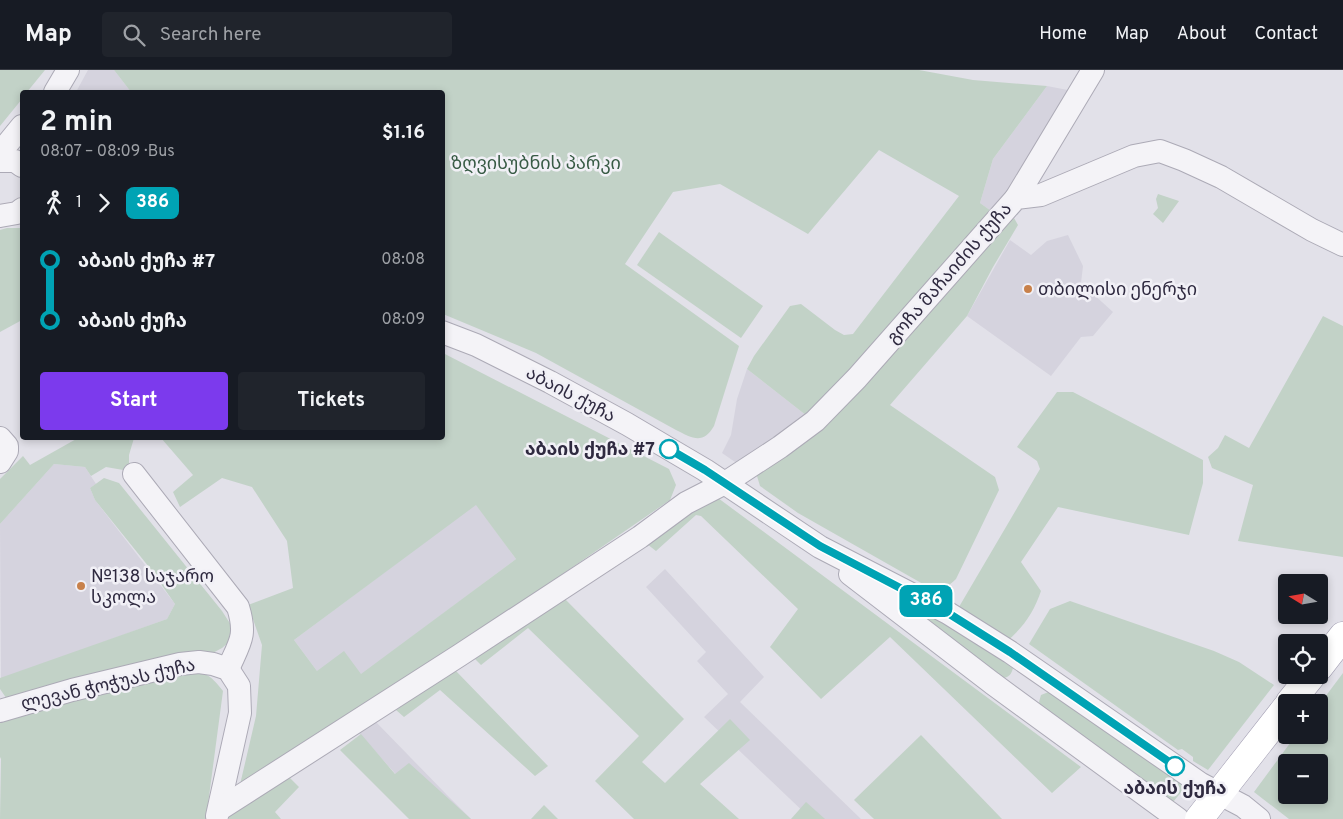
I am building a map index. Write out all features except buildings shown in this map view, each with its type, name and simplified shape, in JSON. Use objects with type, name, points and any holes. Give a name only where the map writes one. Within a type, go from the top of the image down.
[{"type":"main road","points":[[1328,655],[1343,636]]},
{"type":"main road","points":[[1297,694],[1305,684]]},
{"type":"main road","points":[[1199,819],[1278,718]]},
{"type":"street","points":[[1016,198],[1093,70]]},
{"type":"street","points":[[0,153],[20,128]]},
{"type":"street","name":"გოჩა მაჩაიძის ქუჩა","points":[[218,814],[640,537],[686,503],[725,483],[780,447],[815,421],[857,378],[1016,198],[1041,195],[1134,156],[1160,151],[1221,177],[1312,230],[1343,245]]},
{"type":"street","points":[[0,161],[14,161],[20,165]]},
{"type":"street","name":"აბაის ქუჩა","points":[[445,333],[476,345],[550,382],[626,424],[705,470],[820,546],[948,613],[1013,655],[1201,784],[1243,806],[1259,819]]},
{"type":"street","points":[[0,438],[7,446],[8,451],[0,462]]},
{"type":"street","points":[[134,474],[238,607],[243,624],[242,637],[228,669],[239,686],[240,713],[218,814]]},
{"type":"street","name":"აბაის ქუჩა","points":[[820,546],[847,572],[992,683],[1178,819]]},
{"type":"street","points":[[992,683],[1009,683],[1016,679],[1020,668],[1013,655]]},
{"type":"street","name":"ლევან ჭოჭუას ქუჩა","points":[[2,707],[180,664],[199,662],[228,669]]},
{"type":"street","points":[[1039,717],[1035,709],[1035,697],[1040,690],[1047,686],[1058,686]]},
{"type":"shaded area","points":[[88,70],[114,70],[129,90],[77,90]]},
{"type":"shaded area","points":[[1047,86],[1073,91],[994,213],[980,203],[993,159]]},
{"type":"shaded area","points":[[1068,235],[1083,266],[1081,283],[1113,312],[1093,336],[1081,337],[1051,376],[967,316],[1010,240],[1031,255],[1047,241]]},
{"type":"shaded area","points":[[747,369],[807,416],[738,464],[722,453],[731,435],[737,399]]},
{"type":"shaded area","name":"№138 საჯარო სკოლა","points":[[54,464],[85,467],[96,484],[90,488],[95,500],[175,604],[167,619],[1,679],[0,524]]},
{"type":"shaded area","points":[[476,504],[516,559],[361,675],[317,671],[294,640]]},
{"type":"shaded area","points":[[665,569],[764,677],[740,702],[861,819],[811,819],[704,717],[728,694],[697,661],[706,652],[646,587]]},
{"type":"shaded area","points":[[374,720],[471,819],[436,819],[358,732]]},
{"type":"green space","points":[[0,70],[45,70],[29,90],[20,90],[20,101],[0,126]]},
{"type":"green space","name":"ზღვისუბნის პარკი","points":[[114,70],[919,70],[973,80],[1047,86],[993,159],[980,203],[994,213],[825,400],[807,416],[747,369],[754,356],[790,306],[801,304],[835,330],[844,335],[853,334],[959,196],[879,150],[808,234],[720,184],[673,192],[625,264],[739,346],[714,426],[706,436],[701,438],[692,437],[676,430],[536,353],[445,315],[445,90],[129,90]]},
{"type":"green space","points":[[1158,194],[1179,201],[1163,223],[1153,214],[1158,208],[1156,199]]},
{"type":"green space","points":[[1014,218],[1018,225],[967,316],[890,405],[995,477],[999,490],[956,579],[941,589],[923,584],[798,513],[760,486],[757,476],[760,468],[992,236]]},
{"type":"green space","points":[[20,228],[20,321],[0,332],[0,230]]},
{"type":"green space","points":[[659,232],[763,306],[741,338],[637,265]]},
{"type":"green space","points":[[1323,316],[1343,326],[1343,557],[1238,541],[1253,485],[1212,468],[1208,457],[1218,448],[1225,435],[1249,448]]},
{"type":"green space","points":[[445,354],[669,469],[676,485],[670,500],[535,593],[239,789],[256,716],[262,645],[248,605],[293,588],[287,541],[252,487],[222,478],[180,507],[173,492],[193,475],[163,440],[445,440]],"holes":[[[476,505],[516,559],[361,674],[344,651],[317,671],[294,640]]]},
{"type":"green space","points":[[1057,392],[1073,392],[1203,460],[1203,483],[1189,535],[1058,507],[1021,562],[1041,591],[1027,619],[1006,642],[956,612],[1040,469],[1037,461],[1017,447]]},
{"type":"green space","points":[[74,440],[133,440],[129,455],[129,471],[106,467],[91,476],[85,467],[54,464],[0,524],[0,479],[23,456],[30,465]]},
{"type":"green space","points":[[104,478],[119,483],[222,611],[231,625],[229,642],[209,655],[9,702],[0,689],[0,678],[167,619],[175,604],[149,567],[95,500],[90,488]]},
{"type":"green space","points":[[718,498],[1081,767],[1052,793],[890,637],[821,699],[770,647],[798,609],[701,516],[696,515],[656,551],[647,544],[704,503]]},
{"type":"green space","points":[[885,585],[1014,664],[1011,674],[1003,678],[883,590]]},
{"type":"green space","points":[[562,596],[684,719],[642,762],[665,783],[730,719],[750,740],[700,784],[739,819],[634,819],[595,781],[639,736],[528,628],[481,665],[473,657]]},
{"type":"green space","points":[[1070,601],[1214,651],[1239,662],[1274,685],[1208,770],[1193,761],[1193,757],[1182,749],[1178,750],[1029,644],[1050,609]]},
{"type":"green space","points":[[455,670],[548,766],[535,776],[440,690],[404,717],[396,710]]},
{"type":"green space","points":[[184,671],[202,673],[210,677],[223,691],[206,819],[0,819],[0,720]]},
{"type":"green space","points":[[1343,673],[1343,819],[1289,819],[1254,792],[1278,759],[1278,804],[1328,804],[1328,754],[1282,754],[1289,744],[1328,744],[1327,694]]},
{"type":"green space","points":[[1051,691],[1188,784],[1173,802],[1041,707],[1039,702],[1041,695]]},
{"type":"green space","points":[[361,734],[395,774],[409,763],[471,819],[409,819],[340,750]]},
{"type":"green space","points":[[921,735],[1002,819],[874,819],[854,800]]},
{"type":"green space","points":[[289,777],[299,787],[275,812],[281,819],[229,819],[229,816]]},
{"type":"green space","points":[[806,802],[825,819],[791,819]]},
{"type":"green space","points":[[544,805],[558,819],[531,819]]},
{"type":"bus line","name":"386","points":[[669,449],[705,470],[820,546],[948,613],[1010,652],[1175,766]]},
{"type":"place","name":"თბილისი ენერჯი","points":[[1028,289]]},
{"type":"place","name":"აბაის ქუჩა #7","points":[[669,449]]},
{"type":"place","name":"№138 საჯარო სკოლა","points":[[81,586]]},
{"type":"place","name":"აბაის ქუჩა","points":[[1175,766]]}]
